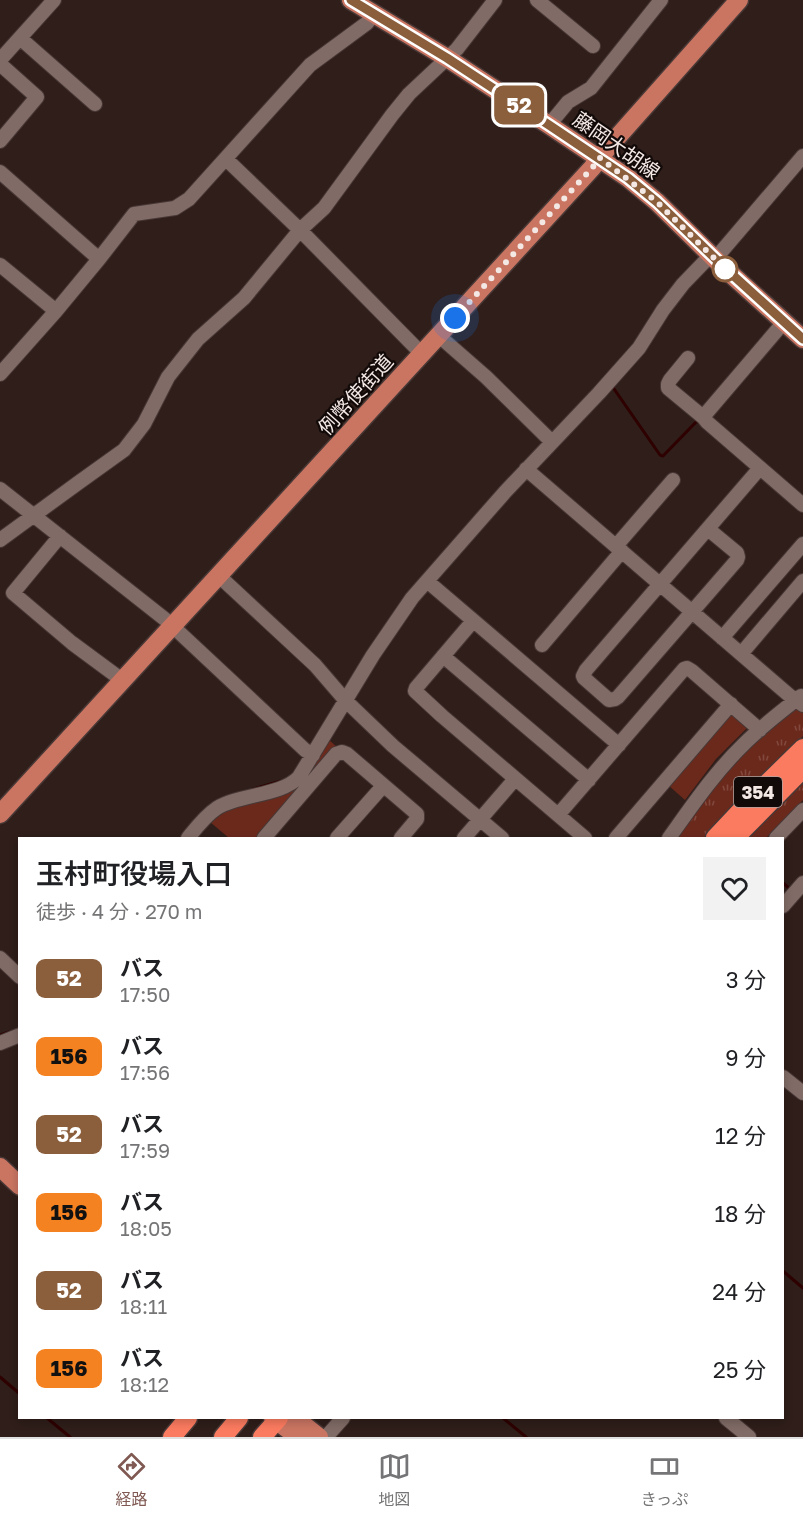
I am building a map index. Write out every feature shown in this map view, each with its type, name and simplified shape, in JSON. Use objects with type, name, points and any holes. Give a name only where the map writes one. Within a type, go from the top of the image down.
[{"type":"highway","name":"354","points":[[716,837],[803,748]]},
{"type":"highway","name":"354","points":[[736,837],[803,769]]},
{"type":"highway","points":[[172,1437],[187,1419]]},
{"type":"highway","points":[[208,1437],[223,1419]]},
{"type":"highway","points":[[223,1437],[238,1419]]},
{"type":"main road","name":"藤岡大胡線","points":[[351,0],[447,58],[600,158],[657,202],[803,339]]},
{"type":"main road","name":"例幣使街道","points":[[0,814],[592,168],[739,0]]},
{"type":"main road","points":[[0,1167],[18,1184]]},
{"type":"main road","points":[[276,1422],[298,1437]]},
{"type":"main road","points":[[276,1422],[312,1437]]},
{"type":"main road","points":[[276,1422],[319,1437]]},
{"type":"street","points":[[0,141],[37,98],[0,62],[54,0]]},
{"type":"street","points":[[0,540],[124,450],[144,424],[168,377],[198,339],[244,298],[300,230],[324,208],[409,94],[457,49],[495,0]]},
{"type":"street","points":[[537,0],[593,46]]},
{"type":"street","points":[[549,125],[568,102],[591,88],[654,2]]},
{"type":"street","points":[[0,374],[56,311],[134,214],[170,209],[189,199],[310,65],[367,22],[374,14]]},
{"type":"street","points":[[20,38],[94,104]]},
{"type":"street","points":[[189,837],[201,822],[218,808],[290,784],[299,777],[399,615],[526,469],[639,348],[687,280],[713,257],[803,156]]},
{"type":"street","points":[[226,159],[300,230],[422,354]]},
{"type":"street","points":[[0,172],[99,259]]},
{"type":"street","points":[[0,265],[56,311]]},
{"type":"street","points":[[704,417],[784,322]]},
{"type":"street","points":[[438,336],[486,377],[552,442]]},
{"type":"street","points":[[688,358],[670,380],[668,388],[704,417],[803,506]]},
{"type":"street","points":[[708,529],[737,553],[737,560],[615,699],[609,700],[584,678],[586,670],[760,468]]},
{"type":"street","points":[[526,469],[741,654],[801,700],[759,730],[736,752],[670,837]]},
{"type":"street","points":[[542,645],[673,480]]},
{"type":"street","points":[[0,489],[173,626],[305,750],[313,754]]},
{"type":"street","points":[[60,536],[13,593],[72,643],[118,677],[121,682]]},
{"type":"street","points":[[722,638],[803,544]]},
{"type":"street","points":[[219,576],[315,665],[346,701],[393,746],[501,837]]},
{"type":"street","points":[[427,581],[619,745]]},
{"type":"street","points":[[741,654],[803,581]]},
{"type":"street","points":[[473,621],[415,692],[584,837]]},
{"type":"street","points":[[443,656],[589,780]]},
{"type":"street","points":[[558,815],[687,668],[759,730]]},
{"type":"street","points":[[617,837],[731,704]]},
{"type":"street","points":[[265,837],[339,752],[347,754],[415,812],[418,817],[416,821],[402,837]]},
{"type":"street","points":[[465,837],[515,779]]},
{"type":"street","points":[[338,837],[383,786]]},
{"type":"street","points":[[778,837],[803,810]]},
{"type":"street","points":[[784,905],[803,883]]},
{"type":"street","points":[[2,963],[18,975]]},
{"type":"street","points":[[0,1043],[18,1036]]},
{"type":"street","points":[[784,1078],[803,1093]]},
{"type":"street","points":[[326,1437],[342,1419]]},
{"type":"street","points":[[727,1419],[749,1437]]},
{"type":"green space","points":[[797,706],[803,711],[803,736],[705,837],[675,837],[689,817],[745,750]]},
{"type":"green space","points":[[737,715],[747,723],[747,728],[716,759],[685,800],[668,785],[727,716]]},
{"type":"green space","points":[[328,739],[337,747],[260,837],[228,837],[210,822],[231,808],[291,790]]},
{"type":"green space","points":[[803,781],[803,800],[767,837],[749,837]]},
{"type":"waterway","points":[[612,386],[660,455],[663,456],[698,422]]},
{"type":"waterway","points":[[253,789],[281,781]]},
{"type":"waterway","points":[[784,884],[790,889]]},
{"type":"waterway","points":[[0,1035],[9,1032]]},
{"type":"waterway","points":[[784,1272],[803,1288]]},
{"type":"waterway","points":[[0,1377],[18,1392]]},
{"type":"waterway","points":[[48,1419],[70,1437]]},
{"type":"waterway","points":[[504,1419],[526,1437]]},
{"type":"bus line","name":"52","points":[[351,0],[447,58],[628,178],[657,202],[803,339]]},
{"type":"route","points":[[455,318],[600,158],[657,202],[725,269]]}]
